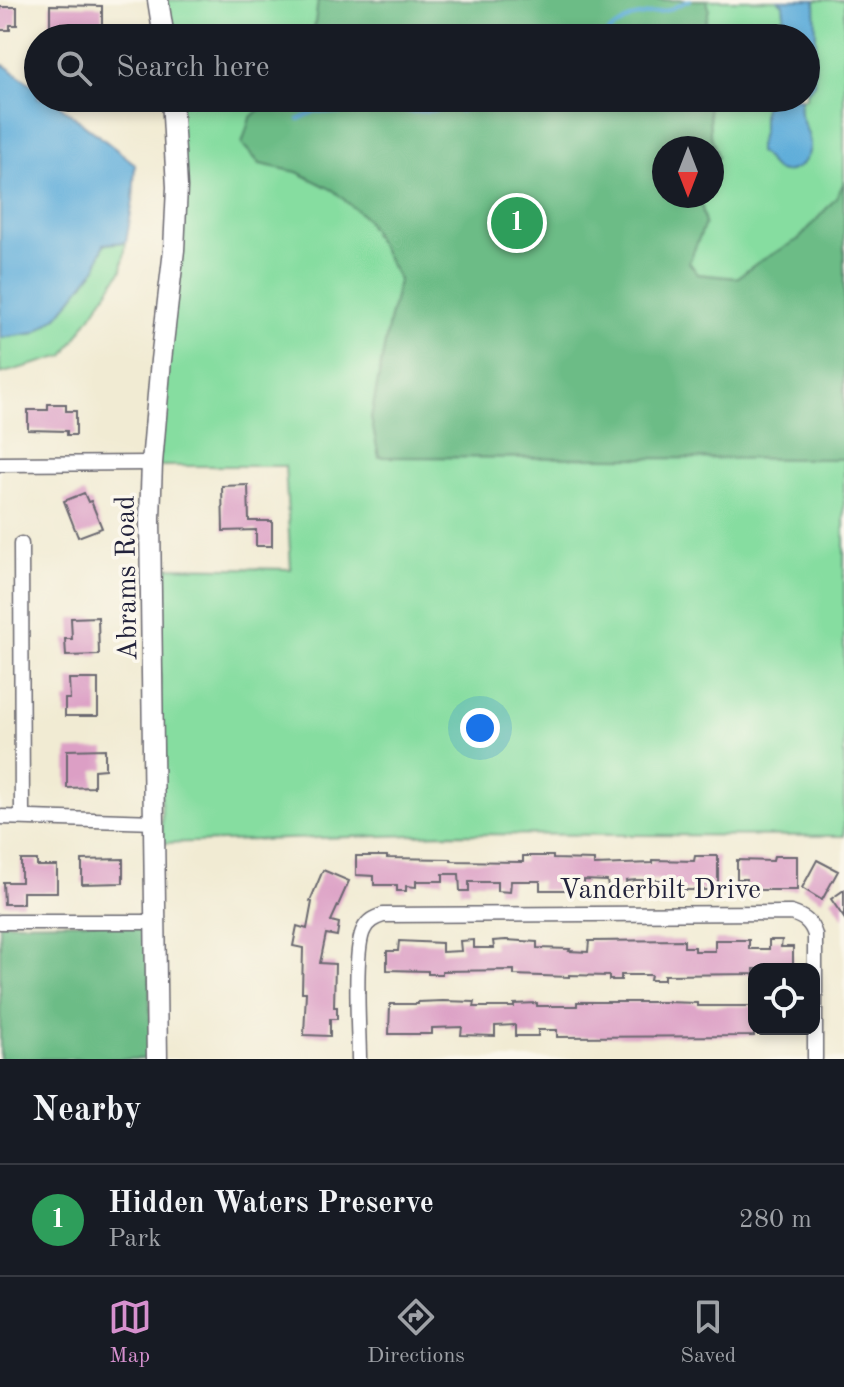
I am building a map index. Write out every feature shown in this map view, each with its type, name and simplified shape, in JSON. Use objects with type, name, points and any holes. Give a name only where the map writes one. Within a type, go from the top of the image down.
[{"type":"street","points":[[158,0],[162,24]]},
{"type":"street","name":"Abrams Road","points":[[157,1059],[150,518],[161,360],[174,250],[177,187],[173,112]]},
{"type":"street","points":[[0,464],[152,463]]},
{"type":"street","points":[[21,544],[22,817]]},
{"type":"street","points":[[0,817],[155,822]]},
{"type":"street","name":"Vanderbilt Drive","points":[[359,1059],[358,946],[364,928],[371,920],[383,915],[791,913],[807,920],[815,935],[815,1059]]},
{"type":"street","points":[[0,922],[156,922]]},
{"type":"green space","points":[[165,0],[844,0],[844,836],[445,834],[162,843],[158,567],[291,569],[285,466],[158,466],[178,112],[820,112],[820,24],[168,24]]},
{"type":"green space","points":[[318,0],[707,0],[709,9],[705,24],[315,24]]},
{"type":"green space","points":[[257,112],[709,112],[711,136],[652,136],[652,208],[702,208],[705,224],[689,262],[698,274],[737,278],[799,239],[837,197],[844,182],[844,459],[379,457],[371,418],[399,280],[365,218],[333,190],[297,172],[260,164],[242,144],[250,118]]},
{"type":"green space","points":[[126,242],[122,270],[64,356],[0,374],[0,338],[35,333],[58,316],[96,268],[104,244]]},
{"type":"green space","points":[[149,921],[151,1059],[0,1059],[0,923]]},
{"type":"water","points":[[778,0],[815,0],[816,24],[777,24],[784,15],[783,4]]},
{"type":"water","points":[[0,65],[4,65],[24,79],[24,112],[68,112],[135,164],[126,242],[104,244],[96,268],[58,316],[35,333],[0,338]]},
{"type":"water","points":[[763,112],[800,112],[809,138],[808,156],[801,165],[790,171],[775,169],[758,152]]},
{"type":"building","points":[[50,5],[102,6],[102,24],[50,24]]},
{"type":"building","points":[[0,7],[17,7],[17,25],[10,25],[10,30],[0,30]]},
{"type":"building","points":[[48,404],[66,404],[66,411],[76,411],[76,435],[67,435],[67,431],[28,430],[28,410],[48,410]]},
{"type":"building","points":[[248,485],[249,521],[272,521],[272,546],[256,546],[256,530],[223,531],[222,486]]},
{"type":"building","points":[[84,493],[88,502],[91,501],[102,528],[78,537],[64,501]]},
{"type":"building","points":[[98,617],[99,655],[66,656],[65,639],[72,639],[71,618]]},
{"type":"building","points":[[69,679],[98,679],[98,716],[65,716],[65,699],[70,699]]},
{"type":"building","points":[[105,749],[105,769],[94,770],[94,787],[67,788],[67,750]]},
{"type":"building","points":[[356,856],[523,862],[523,856],[553,856],[553,859],[594,860],[594,865],[653,863],[653,860],[694,861],[695,856],[718,856],[718,890],[662,890],[662,880],[626,881],[627,886],[608,887],[607,881],[584,880],[584,886],[574,886],[574,890],[540,890],[540,881],[511,881],[510,892],[497,891],[497,882],[469,882],[469,891],[460,891],[459,874],[443,874],[443,881],[416,881],[416,887],[406,886],[406,891],[397,891],[397,885],[374,885],[374,876],[356,875]]},
{"type":"building","points":[[774,856],[797,856],[797,890],[746,890],[746,879],[737,879],[737,860],[773,861]]},
{"type":"building","points":[[123,859],[123,883],[82,884],[82,860]]},
{"type":"building","points":[[21,860],[37,860],[37,866],[57,866],[57,892],[23,892],[23,904],[4,904],[3,882],[21,882]]},
{"type":"building","points":[[817,860],[838,871],[822,900],[802,888]]},
{"type":"building","points":[[323,870],[349,881],[331,921],[339,923],[337,936],[326,934],[320,963],[335,964],[334,1007],[337,1007],[337,1019],[330,1019],[330,1036],[304,1035],[306,992],[302,992],[303,948],[293,946],[297,926],[307,929],[310,901]]},
{"type":"building","points":[[844,890],[844,918],[831,899]]},
{"type":"building","points":[[474,940],[474,948],[494,948],[493,941],[506,940],[537,942],[537,948],[588,952],[589,941],[684,940],[684,947],[695,947],[695,951],[715,951],[715,940],[749,940],[749,949],[769,949],[769,940],[782,940],[781,947],[793,947],[793,963],[748,963],[748,974],[664,975],[664,980],[650,980],[651,975],[621,975],[621,980],[609,980],[609,976],[514,975],[514,970],[428,974],[428,971],[387,970],[387,951],[398,951],[399,941],[442,943],[442,952],[461,951],[460,941]]},
{"type":"building","points":[[475,1002],[474,1007],[514,1007],[514,1004],[537,1003],[537,1006],[577,1006],[577,1002],[748,1006],[748,1035],[754,1036],[557,1037],[557,1030],[538,1030],[538,1036],[515,1036],[515,1025],[495,1026],[495,1036],[461,1035],[462,1027],[432,1028],[432,1034],[389,1034],[390,1004]]},
{"type":"waterway","points":[[620,24],[630,18],[668,10],[690,0]]},
{"type":"waterway","points":[[299,119],[314,112]]},
{"type":"waterway","points":[[327,112],[342,112]]},
{"type":"place","name":"Hidden Waters Preserve","points":[[517,223]]}]
